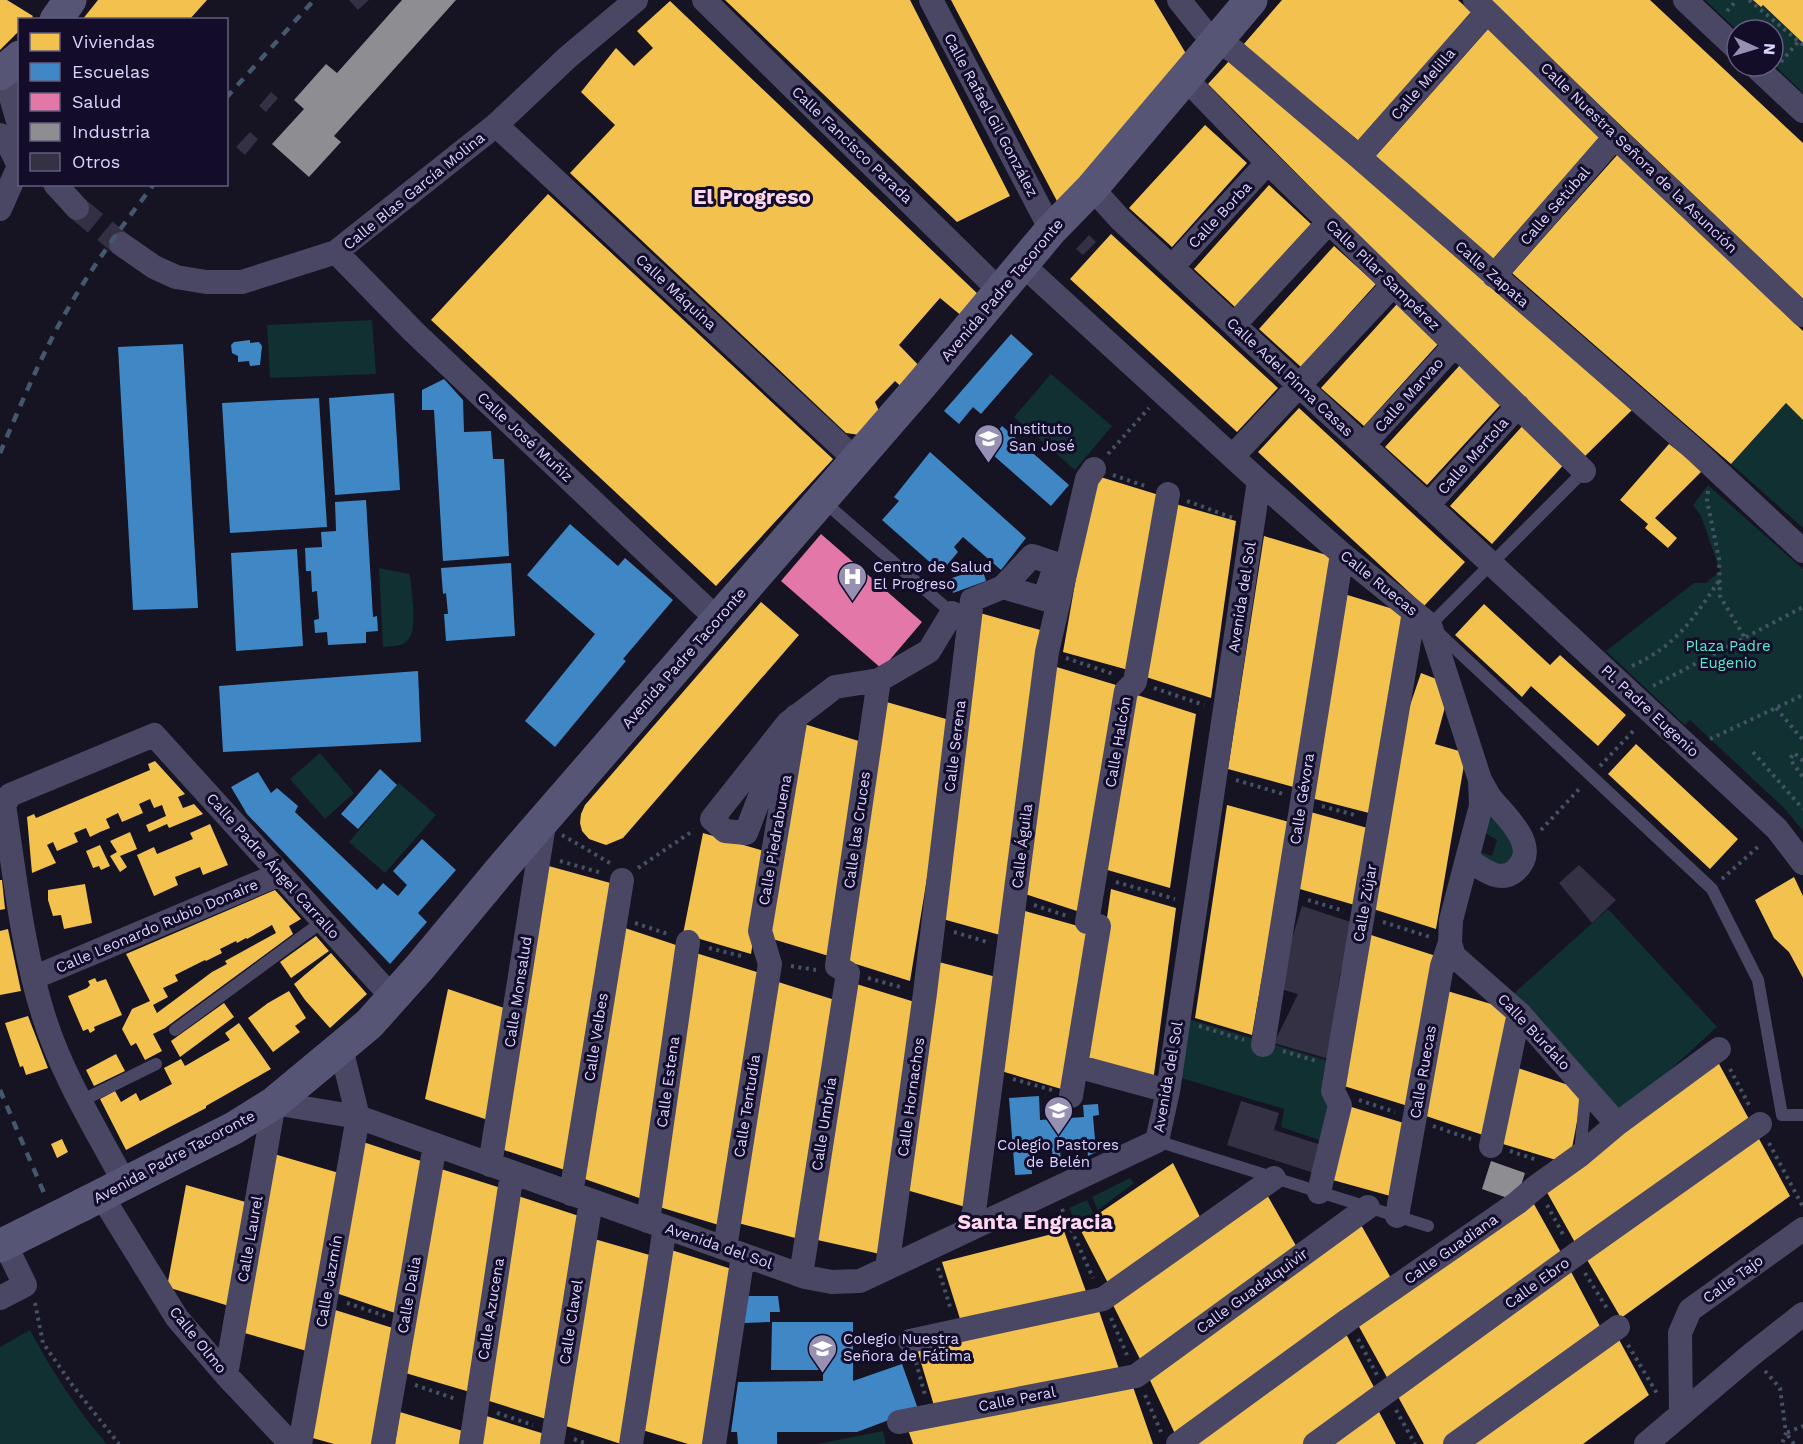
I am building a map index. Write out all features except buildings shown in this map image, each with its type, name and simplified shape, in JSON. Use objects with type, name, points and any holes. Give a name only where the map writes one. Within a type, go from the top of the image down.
[{"type":"main road","name":"Avenida Padre Tacoronte","points":[[3,1239],[42,1226],[234,1128],[274,1103],[369,1024],[856,460],[1051,230],[1092,188],[1251,0]]},
{"type":"street","name":"Calle Blas García Molina","points":[[121,244],[154,267],[176,277],[206,282],[242,282],[336,252],[496,125],[568,57],[636,0]]},
{"type":"street","name":"Calle Fancisco Parada","points":[[704,0],[1000,291]]},
{"type":"street","name":"Calle Rafael Gil González","points":[[931,0],[1051,230]]},
{"type":"street","name":"Calle Zapata","points":[[1179,0],[1203,30],[1235,52],[1359,157],[1712,466],[1803,551]]},
{"type":"street","points":[[1685,0],[1725,38]]},
{"type":"street","name":"Calle Nuestra Señora de la Asunción","points":[[1481,6],[1803,315]]},
{"type":"street","name":"Calle Melilla","points":[[1359,157],[1481,6]]},
{"type":"street","points":[[11,69],[10,97],[18,122]]},
{"type":"street","name":"Calle Pilar Sampérez","points":[[1185,78],[1584,471]]},
{"type":"street","points":[[1768,78],[1803,111]]},
{"type":"street","name":"Calle Máquina","points":[[496,125],[856,460]]},
{"type":"street","points":[[0,135],[8,143],[18,164]]},
{"type":"street","name":"Calle Setúbal","points":[[1494,276],[1615,137]]},
{"type":"street","name":"Calle Borba","points":[[1172,267],[1268,162]]},
{"type":"street","points":[[0,209],[18,168]]},
{"type":"street","points":[[57,186],[77,208]]},
{"type":"street","name":"Calle Adel Pinna Casas","points":[[1092,188],[1120,219],[1491,564]]},
{"type":"street","points":[[1234,325],[1329,222]]},
{"type":"street","name":"Calle José Muñiz","points":[[336,252],[414,332],[717,620]]},
{"type":"street","points":[[1023,265],[1259,481]]},
{"type":"street","points":[[1233,456],[1393,285]]},
{"type":"street","name":"Calle Marvao","points":[[1363,445],[1455,345]]},
{"type":"street","name":"Calle Mertola","points":[[1428,505],[1518,406]]},
{"type":"street","name":"Calle Águila","points":[[972,1227],[1047,652],[1087,479],[1094,469]]},
{"type":"street","name":"Calle Ruecas","points":[[1259,481],[1342,554],[1422,618],[1480,780],[1489,796],[1514,824],[1522,838],[1524,854],[1521,865],[1513,873],[1503,876],[1491,875],[1467,859]]},
{"type":"street","name":"Avenida del Sol","points":[[274,1103],[358,1117],[734,1252],[801,1275],[832,1282],[860,1281],[1157,1141],[1168,1091],[1259,481]]},
{"type":"street","name":"Calle Halcón","points":[[1071,1096],[1093,924],[1095,876],[1125,691],[1135,682],[1168,494]]},
{"type":"street","name":"Calle Gévora","points":[[1263,1045],[1342,554]]},
{"type":"street","name":"Pl. Padre Eugenio","points":[[1491,564],[1777,829],[1803,863]]},
{"type":"street","points":[[972,600],[1003,587]]},
{"type":"street","name":"Calle Serena","points":[[933,926],[972,600]]},
{"type":"street","points":[[712,819],[792,719],[835,687],[879,680],[929,651],[952,613]]},
{"type":"street","name":"Calle Zújar","points":[[1319,1192],[1340,1106],[1333,1091],[1422,618]]},
{"type":"street","name":"Calle las Cruces","points":[[848,974],[837,966],[879,680]]},
{"type":"street","name":"Calle Piedrabuena","points":[[712,819],[725,831],[746,832],[792,719]]},
{"type":"street","name":"Calle Piedrabuena","points":[[770,964],[760,931],[792,719]]},
{"type":"street","name":"Calle Padre Ángel Carrallo","points":[[154,735],[392,997]]},
{"type":"street","name":"Calle Olmo","points":[[154,735],[10,795],[4,805],[23,932],[33,978],[52,1039],[81,1101],[102,1194],[177,1318],[226,1375],[291,1444]]},
{"type":"street","name":"Calle Ruecas","points":[[1397,1216],[1442,966],[1450,943],[1451,920],[1480,806],[1480,780]]},
{"type":"street","name":"Calle Monsalud","points":[[501,1169],[545,818]]},
{"type":"street","name":"Calle Leonardo Rubio Donaire","points":[[33,978],[280,874]]},
{"type":"street","name":"Calle Velbes","points":[[581,1197],[624,874]]},
{"type":"street","name":"Calle Hornachos","points":[[887,1268],[933,926]]},
{"type":"street","name":"Calle Estena","points":[[631,1444],[688,942]]},
{"type":"street","name":"Calle Búrdalo","points":[[1450,943],[1454,956],[1519,1013],[1617,1124]]},
{"type":"street","name":"Calle Tentudía","points":[[714,1444],[734,1252],[770,964]]},
{"type":"street","name":"Calle Umbría","points":[[801,1275],[848,974]]},
{"type":"street","points":[[1491,1146],[1519,1013]]},
{"type":"street","points":[[341,1048],[358,1117]]},
{"type":"street","name":"Calle Guadiana","points":[[1178,1444],[1348,1320],[1517,1203],[1572,1162],[1617,1124],[1719,1049]]},
{"type":"street","points":[[1076,1066],[1168,1091]]},
{"type":"street","name":"Calle Laurel","points":[[226,1375],[274,1103]]},
{"type":"street","name":"Calle Jazmín","points":[[300,1444],[358,1117]]},
{"type":"street","name":"Calle Ebro","points":[[1315,1444],[1760,1124]]},
{"type":"street","name":"Calle Dalia","points":[[383,1444],[435,1146]]},
{"type":"street","name":"Calle Azucena","points":[[471,1444],[501,1169]]},
{"type":"street","points":[[910,1341],[1103,1299],[1274,1178]]},
{"type":"street","name":"Calle Clavel","points":[[552,1444],[581,1197]]},
{"type":"street","name":"Calle Guadalquivir","points":[[1136,1376],[1368,1207]]},
{"type":"street","name":"Calle Tajo","points":[[1678,1417],[1680,1333],[1690,1310],[1803,1229]]},
{"type":"street","points":[[0,1299],[25,1285],[3,1239]]},
{"type":"street","points":[[1646,1444],[1803,1314]]},
{"type":"street","points":[[1455,1444],[1618,1328]]},
{"type":"street","name":"Calle Peral","points":[[899,1422],[1136,1376]]},
{"type":"lane","points":[[1584,471],[1491,564],[1422,618],[1712,889],[1758,980],[1782,1115],[1803,1115]]},
{"type":"lane","points":[[821,500],[952,613],[972,600]]},
{"type":"lane","points":[[175,1030],[323,921]]},
{"type":"lane","points":[[81,1101],[156,1064]]},
{"type":"lane","points":[[1572,1162],[1586,1088]]},
{"type":"lane","points":[[1157,1141],[1428,1226]]},
{"type":"path","points":[[1749,0],[1803,45]]},
{"type":"path","points":[[1094,469],[1162,392]]},
{"type":"path","points":[[1712,466],[1707,500],[1718,547],[1720,596],[1745,638]]},
{"type":"path","points":[[1597,662],[1630,667],[1674,640],[1693,620],[1721,577]]},
{"type":"path","points":[[1540,831],[1591,776],[1643,704],[1745,638],[1803,607]]},
{"type":"path","points":[[1691,748],[1803,695]]},
{"type":"path","points":[[1776,708],[1803,740]]},
{"type":"path","points":[[1753,752],[1803,809]]},
{"type":"path","points":[[1803,761],[1794,753],[1790,759],[1803,777]]},
{"type":"path","points":[[545,818],[564,837],[624,874]]},
{"type":"path","points":[[539,855],[624,874],[712,819]]},
{"type":"path","points":[[1712,889],[1777,829]]},
{"type":"path","points":[[1095,876],[1196,904]]},
{"type":"path","points":[[1014,899],[1093,924]]},
{"type":"path","points":[[632,921],[688,942],[770,964],[848,974],[925,993]]},
{"type":"path","points":[[933,926],[1008,948]]},
{"type":"path","points":[[992,1073],[1071,1096]]},
{"type":"path","points":[[1333,1091],[1491,1146],[1572,1162]]},
{"type":"path","points":[[1537,1186],[1618,1328],[1678,1417]]},
{"type":"path","points":[[932,1247],[958,1330]]},
{"type":"path","points":[[25,1285],[34,1299],[43,1343],[117,1443]]},
{"type":"path","points":[[326,1296],[404,1323]]},
{"type":"path","points":[[910,1341],[931,1416]]},
{"type":"path","points":[[1751,1355],[1780,1388],[1786,1433],[1782,1444]]},
{"type":"path","points":[[1786,1433],[1803,1426]]},
{"type":"path","points":[[1786,1433],[1794,1444]]},
{"type":"green space","points":[[1705,0],[1753,0],[1761,7],[1763,5],[1777,18],[1725,18]]},
{"type":"green space","points":[[1785,26],[1803,43],[1803,93],[1785,76]]},
{"type":"green space","points":[[372,320],[376,374],[270,378],[267,325]]},
{"type":"green space","points":[[1051,374],[1112,426],[1075,470],[1014,417]]},
{"type":"green space","points":[[1786,403],[1803,420],[1803,528],[1731,464]]},
{"type":"green space","name":"Plaza Padre Eugenio","points":[[1708,485],[1803,569],[1803,831],[1784,808],[1690,720],[1685,725],[1606,651],[1694,583],[1706,583],[1720,571],[1701,516],[1693,505]]},
{"type":"green space","points":[[379,568],[410,574],[413,629],[407,641],[399,645],[383,647]]},
{"type":"green space","points":[[320,753],[354,793],[325,819],[290,779]]},
{"type":"green space","points":[[399,783],[436,815],[385,873],[349,842]]},
{"type":"green space","points":[[1489,810],[1514,839],[1511,867],[1487,865],[1480,852],[1492,856],[1497,840],[1485,833]]},
{"type":"green space","points":[[1608,909],[1717,1027],[1623,1113],[1511,996]]},
{"type":"green space","points":[[1185,1018],[1343,1065],[1325,1142],[1281,1127],[1284,1109],[1178,1077]]},
{"type":"green space","points":[[1130,1178],[1134,1183],[1098,1210],[1092,1197]]},
{"type":"green space","points":[[1087,1200],[1093,1213],[1077,1225],[1069,1208]]},
{"type":"green space","points":[[30,1330],[65,1389],[107,1444],[0,1444],[0,1347]]},
{"type":"green space","points":[[883,1431],[886,1444],[817,1444]]},
{"type":"tunnel","points":[[77,208],[121,244]]},
{"type":"railway","points":[[228,96],[314,0]]},
{"type":"railway","points":[[0,453],[62,318],[82,285],[153,186]]},
{"type":"railway","points":[[0,1090],[44,1193]]},
{"type":"place","name":"Instituto San José","points":[[988,464]]},
{"type":"place","name":"Centro de Salud El Progreso","points":[[852,602]]},
{"type":"place","name":"Colegio Pastores de Belén","points":[[1058,1136]]},
{"type":"place","name":"Colegio Nuestra Señora de Fátima","points":[[822,1374]]},
{"type":"district","name":"El Progreso","points":[[752,196]]},
{"type":"district","name":"Santa Engracia","points":[[1035,1221]]}]
